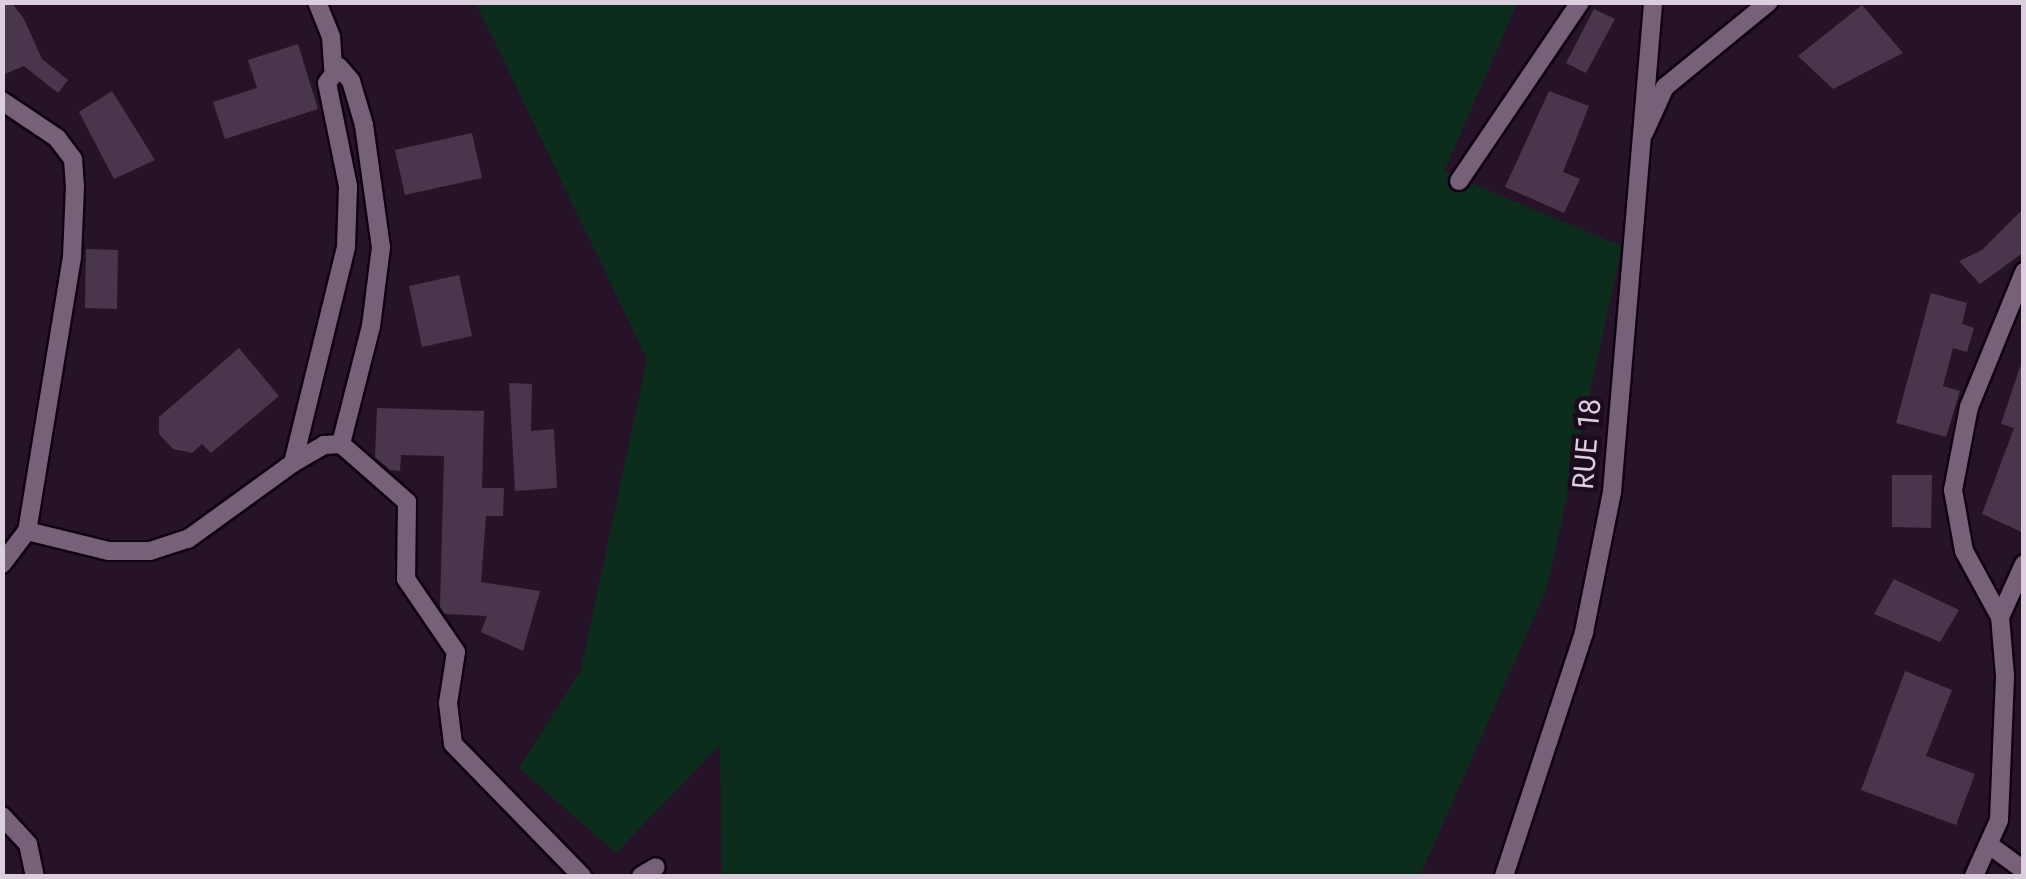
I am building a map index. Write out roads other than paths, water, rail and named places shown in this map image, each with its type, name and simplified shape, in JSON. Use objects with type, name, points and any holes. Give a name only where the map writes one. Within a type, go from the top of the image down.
[{"type":"street","points":[[293,463],[346,247],[348,186],[327,83],[334,68],[317,2]]},
{"type":"street","points":[[1460,181],[1580,2]]},
{"type":"street","name":"RUE 18","points":[[1504,876],[1584,632],[1612,492],[1653,2]]},
{"type":"street","points":[[1639,144],[1665,86],[1769,2]]},
{"type":"street","points":[[334,68],[345,72],[356,95],[380,211],[376,296],[342,444]]},
{"type":"street","points":[[2,101],[57,138],[73,159],[76,186],[72,258],[28,530],[2,564]]},
{"type":"street","points":[[1974,876],[1992,847],[1999,820],[2014,678],[2000,618],[1964,551],[1952,490],[1968,408],[2024,272]]},
{"type":"street","points":[[28,530],[109,551],[150,552],[188,539],[324,445],[342,444],[406,502],[406,579],[456,652],[448,703],[453,744],[582,876]]},
{"type":"street","points":[[2000,618],[2024,564]]},
{"type":"street","points":[[2,816],[28,844],[35,876]]},
{"type":"street","points":[[1992,847],[2024,870]]}]
